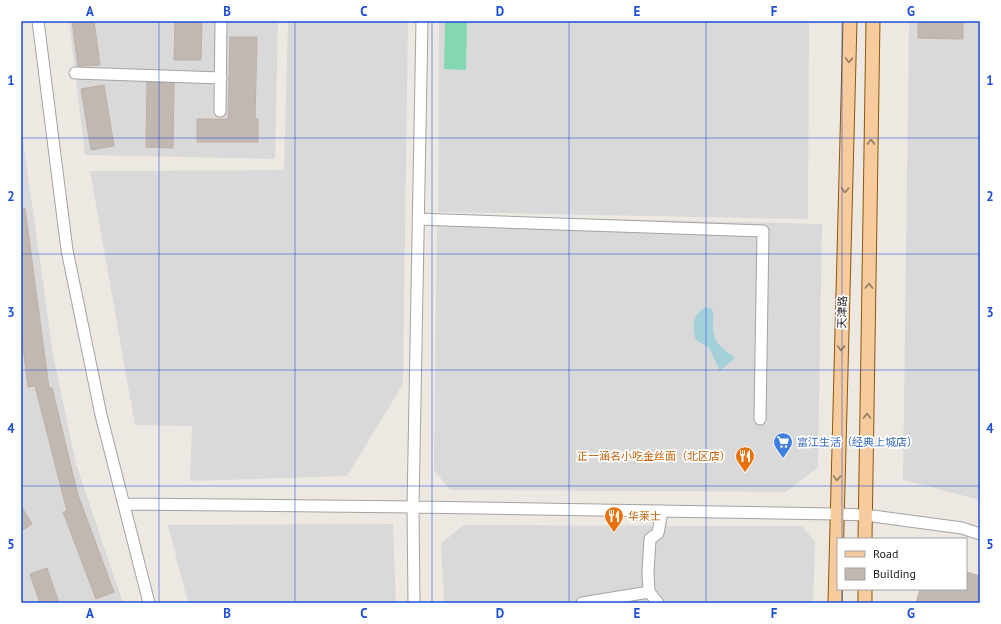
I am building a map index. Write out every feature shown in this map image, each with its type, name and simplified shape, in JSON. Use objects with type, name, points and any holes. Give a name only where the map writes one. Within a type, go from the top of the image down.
[{"type":"main road","name":"天津路","points":[[835,603],[836,514],[850,21]]},
{"type":"main road","points":[[865,538],[873,21]]},
{"type":"main road","points":[[865,590],[865,603]]},
{"type":"street","points":[[38,21],[67,250],[101,415],[149,603]]},
{"type":"street","points":[[220,111],[221,21]]},
{"type":"street","points":[[414,603],[413,507],[422,21]]},
{"type":"street","points":[[75,72],[220,78]]},
{"type":"street","points":[[418,219],[763,231],[760,419]]},
{"type":"street","points":[[124,504],[836,514],[866,516],[962,528],[980,534]]},
{"type":"street","points":[[658,603],[649,592],[648,572],[650,539],[658,534],[662,511]]},
{"type":"street","points":[[582,603],[649,592]]},
{"type":"shaded area","points":[[69,21],[278,21],[275,159],[85,155]]},
{"type":"shaded area","points":[[288,21],[408,21],[403,384],[347,476],[190,481],[192,426],[135,425],[90,171],[284,170]]},
{"type":"shaded area","points":[[439,21],[809,21],[808,219],[438,212]]},
{"type":"shaded area","points":[[909,21],[980,21],[980,500],[903,480]]},
{"type":"shaded area","points":[[21,125],[53,354],[76,464],[123,603],[21,603]]},
{"type":"shaded area","points":[[437,215],[822,224],[818,467],[786,492],[450,490],[434,470]]},
{"type":"shaded area","points":[[393,524],[396,603],[188,603],[168,525]]},
{"type":"shaded area","points":[[463,525],[802,526],[815,542],[813,603],[444,603],[441,544]]},
{"type":"green space","points":[[445,21],[467,21],[466,70],[444,69]]},
{"type":"water","points":[[706,307],[712,309],[713,331],[717,341],[722,348],[735,358],[720,371],[709,348],[696,340],[694,321],[698,313]]},
{"type":"building","points":[[72,21],[94,21],[100,65],[78,66]]},
{"type":"building","points":[[175,21],[202,21],[201,60],[174,60]]},
{"type":"building","points":[[918,21],[963,21],[963,39],[918,38]]},
{"type":"building","points":[[230,37],[257,37],[255,119],[258,119],[258,142],[197,142],[197,119],[228,119]]},
{"type":"building","points":[[147,82],[174,83],[173,148],[146,147]]},
{"type":"building","points":[[104,85],[114,146],[91,150],[81,89]]},
{"type":"building","points":[[25,208],[49,388],[52,388],[78,495],[114,592],[96,599],[63,512],[67,511],[35,386],[28,387],[21,331],[21,209]]},
{"type":"building","points":[[21,506],[32,524],[21,531]]},
{"type":"building","points":[[47,568],[59,603],[40,603],[30,574]]},
{"type":"building","points":[[967,572],[980,576],[980,603],[916,603],[920,590],[967,590]]},
{"type":"place","name":"富江生活（经典上城店）","points":[[783,459]]},
{"type":"place","name":"正一涵名小吃金丝面（北区店）","points":[[745,473]]},
{"type":"place","name":"华莱士","points":[[614,533]]}]
